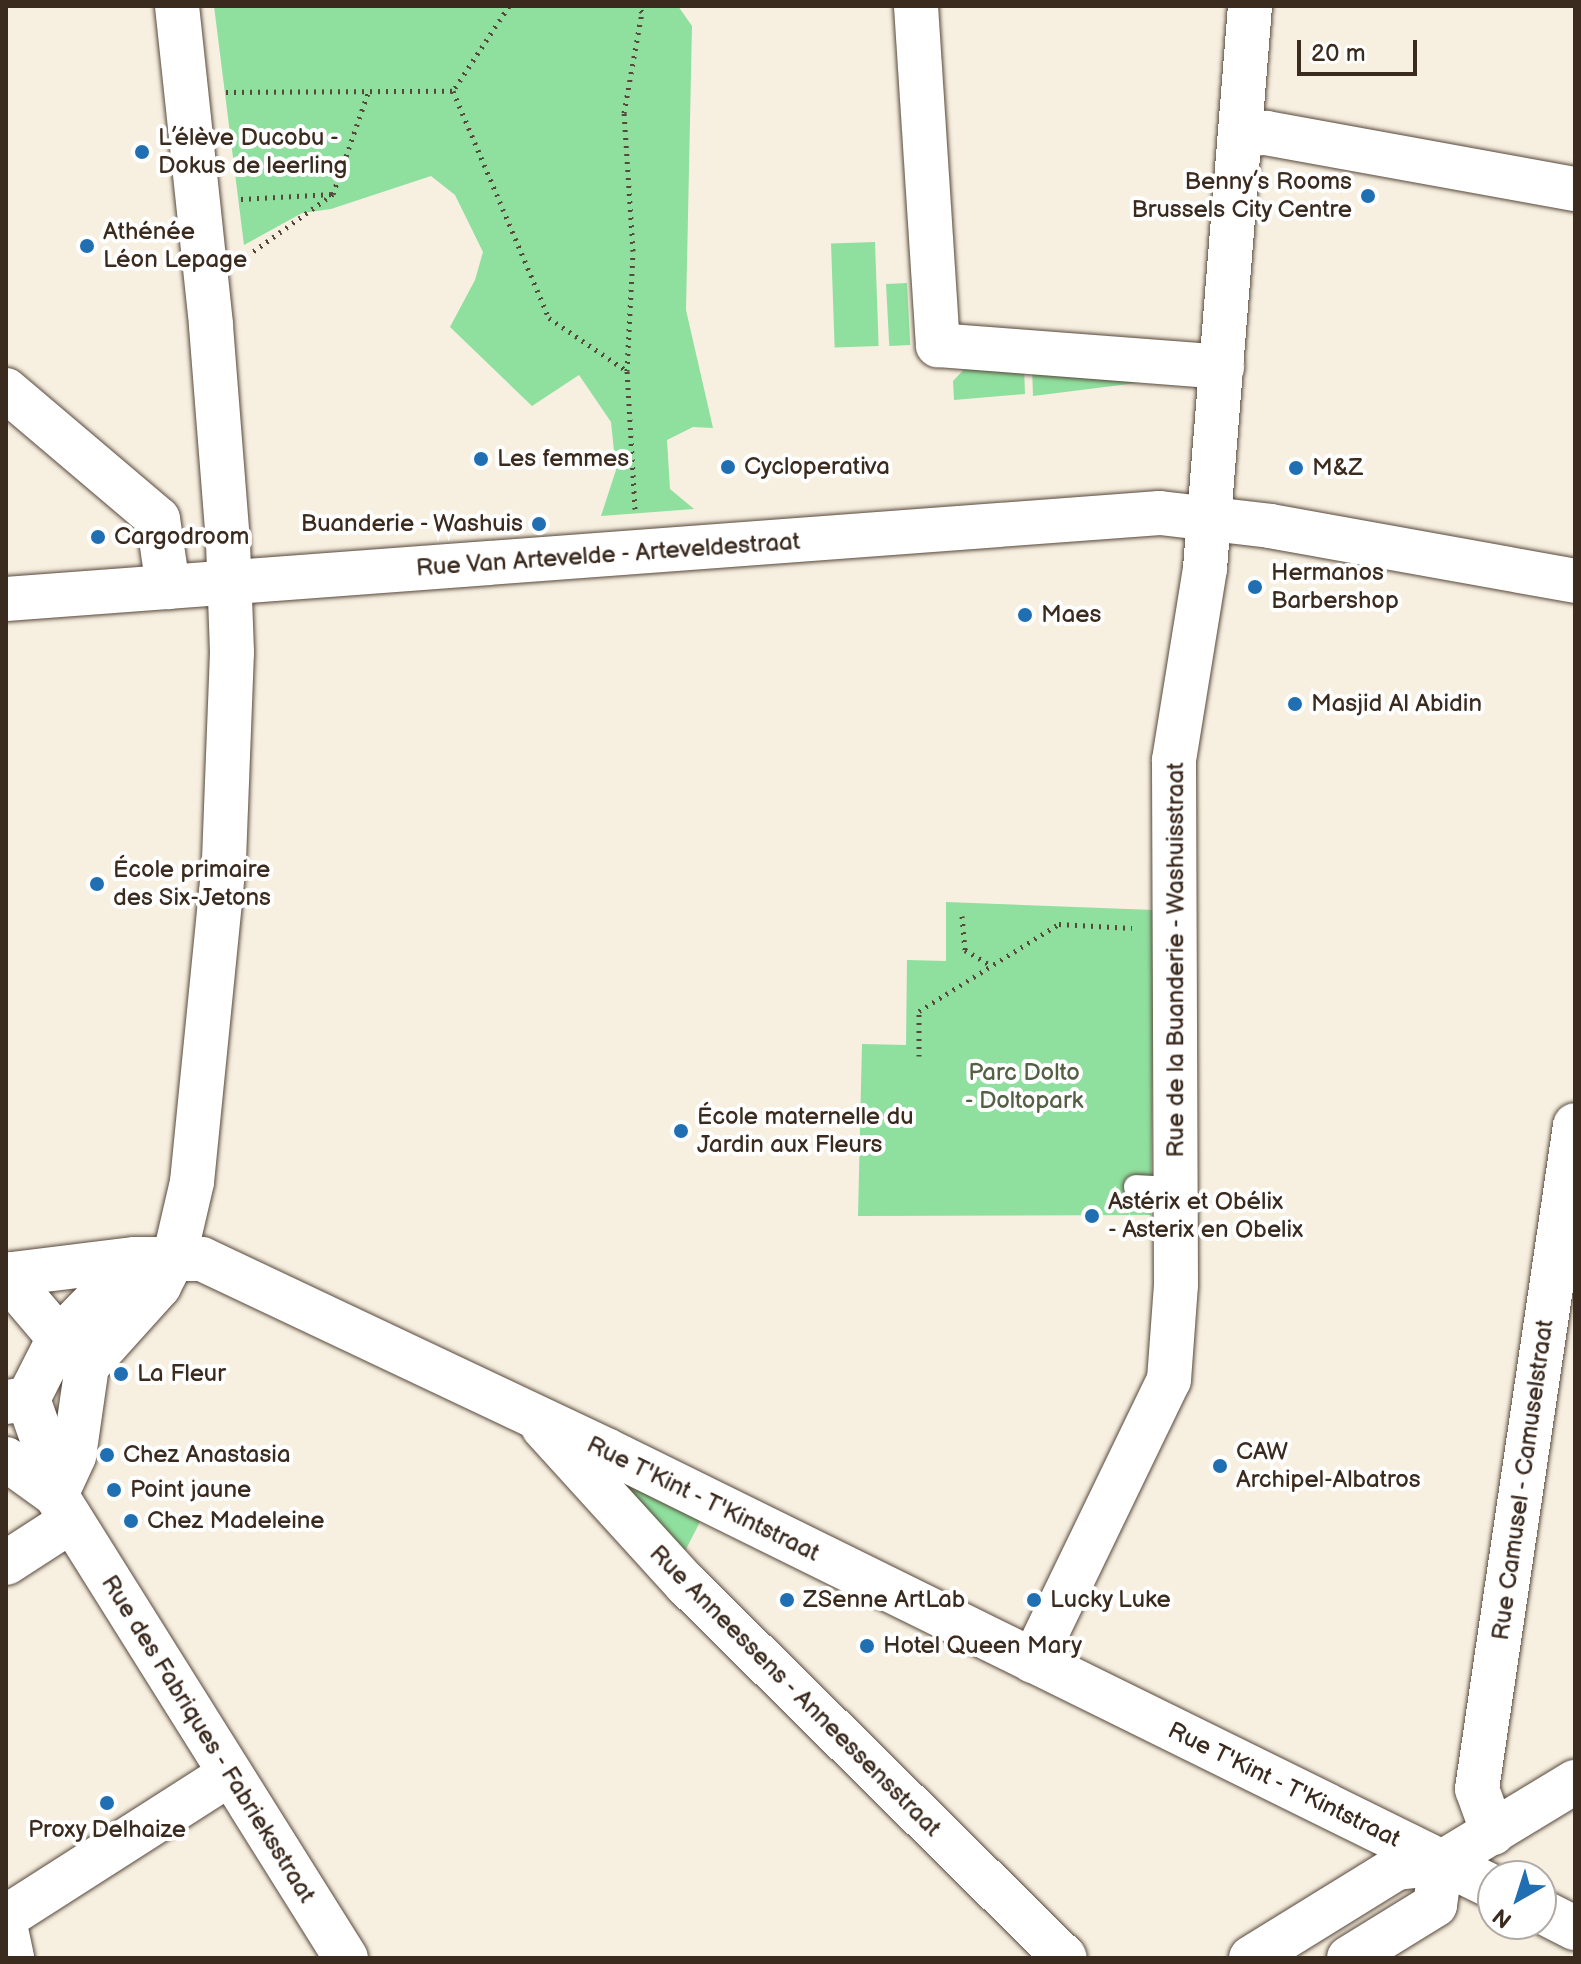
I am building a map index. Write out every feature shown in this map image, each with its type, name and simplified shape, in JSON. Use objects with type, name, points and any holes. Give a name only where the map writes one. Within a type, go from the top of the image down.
[{"type":"street","points":[[6,1563],[61,1498],[74,1456],[87,1366],[132,1310],[159,1286],[175,1255],[192,1182],[224,860],[232,666],[224,485],[177,6]]},
{"type":"street","points":[[916,6],[938,345],[1222,367]]},
{"type":"street","name":"Rue de la Buanderie - Washuisstraat","points":[[1033,1661],[1169,1380],[1156,1188],[1176,930],[1174,760],[1210,519],[1250,6]]},
{"type":"street","points":[[1241,135],[1266,133],[1575,189]]},
{"type":"street","points":[[6,390],[158,519],[168,587]]},
{"type":"street","points":[[158,519],[224,485]]},
{"type":"street","name":"Rue Van Artevelde - Arteveldestraat","points":[[6,599],[1160,513],[1575,581]]},
{"type":"street","name":"Rue Camusel - Camuselstraat","points":[[1493,1833],[1477,1789],[1575,1125]]},
{"type":"street","points":[[11,1279],[175,1255]]},
{"type":"street","name":"Rue T'Kint - T'Kintstraat","points":[[175,1255],[202,1259],[534,1416],[1477,1880]]},
{"type":"street","points":[[11,1279],[59,1338]]},
{"type":"street","points":[[61,1498],[17,1400],[59,1338],[100,1296],[138,1281]]},
{"type":"street","name":"Rue Anneessens - Anneessensstraat","points":[[534,1416],[675,1573],[1065,1958]]},
{"type":"street","points":[[6,1459],[61,1498]]},
{"type":"street","name":"Rue des Fabriques - Fabrieksstraat","points":[[61,1498],[346,1958]]},
{"type":"street","points":[[6,1917],[230,1774]]},
{"type":"street","points":[[1251,1958],[1397,1868],[1441,1863],[1575,1782]]},
{"type":"street","points":[[1349,1958],[1435,1905],[1441,1863]]},
{"type":"street","points":[[1557,1919],[1575,1928]]},
{"type":"street","points":[[6,1929],[12,1958]]},
{"type":"path","points":[[453,91],[509,6]]},
{"type":"path","points":[[635,520],[627,371],[633,251],[624,113],[642,12],[638,6]]},
{"type":"path","points":[[236,263],[333,194],[369,90]]},
{"type":"path","points":[[187,94],[453,91]]},
{"type":"path","points":[[453,91],[549,318],[627,371]]},
{"type":"path","points":[[229,200],[333,194]]},
{"type":"path","points":[[962,916],[965,950],[992,966]]},
{"type":"path","points":[[919,1056],[919,1011],[1059,924],[1176,930]]},
{"type":"green space","points":[[214,6],[678,6],[692,26],[686,310],[713,428],[693,427],[667,440],[670,489],[694,509],[601,516],[616,470],[611,422],[579,375],[532,406],[450,327],[475,280],[483,252],[455,195],[431,176],[331,209],[302,213],[244,245]]},
{"type":"green space","points":[[875,242],[879,346],[835,347],[831,244]]},
{"type":"green space","points":[[907,283],[910,345],[889,346],[886,284]]},
{"type":"green space","points":[[972,361],[1024,366],[1025,394],[954,400],[953,381]]},
{"type":"green space","points":[[1032,365],[1145,382],[1033,396]]},
{"type":"green space","name":"Parc Dolto - Doltopark","points":[[946,902],[1154,910],[1151,1215],[858,1216],[862,1044],[906,1045],[907,960],[946,961]]},
{"type":"green space","points":[[594,1463],[704,1514],[681,1559]]},
{"type":"place","name":"L’élève Ducobu - Dokus de leerling","points":[[142,152]]},
{"type":"place","name":"Benny’s Rooms Brussels City Centre","points":[[1368,196]]},
{"type":"place","name":"Athénée Léon Lepage","points":[[87,246]]},
{"type":"place","name":"Les femmes","points":[[481,459]]},
{"type":"place","name":"Cycloperativa","points":[[728,467]]},
{"type":"place","name":"M&Z","points":[[1296,468]]},
{"type":"place","name":"Buanderie - Washuis","points":[[539,524]]},
{"type":"place","name":"Cargodroom","points":[[98,537]]},
{"type":"place","name":"Hermanos Barbershop","points":[[1255,587]]},
{"type":"place","name":"Maes","points":[[1025,615]]},
{"type":"place","name":"Masjid Al Abidin","points":[[1295,704]]},
{"type":"place","name":"École primaire des Six-Jetons","points":[[97,884]]},
{"type":"place","name":"École maternelle du Jardin aux Fleurs","points":[[681,1131]]},
{"type":"place","name":"Astérix et Obélix - Asterix en Obelix","points":[[1092,1216]]},
{"type":"place","name":"La Fleur","points":[[121,1374]]},
{"type":"place","name":"Chez Anastasia","points":[[107,1455]]},
{"type":"place","name":"CAW Archipel-Albatros","points":[[1220,1466]]},
{"type":"place","name":"Point jaune","points":[[114,1490]]},
{"type":"place","name":"Chez Madeleine","points":[[131,1521]]},
{"type":"place","name":"ZSenne ArtLab","points":[[787,1600]]},
{"type":"place","name":"Lucky Luke","points":[[1034,1600]]},
{"type":"place","name":"Hotel Queen Mary","points":[[867,1646]]},
{"type":"place","name":"Proxy Delhaize","points":[[107,1803]]}]
